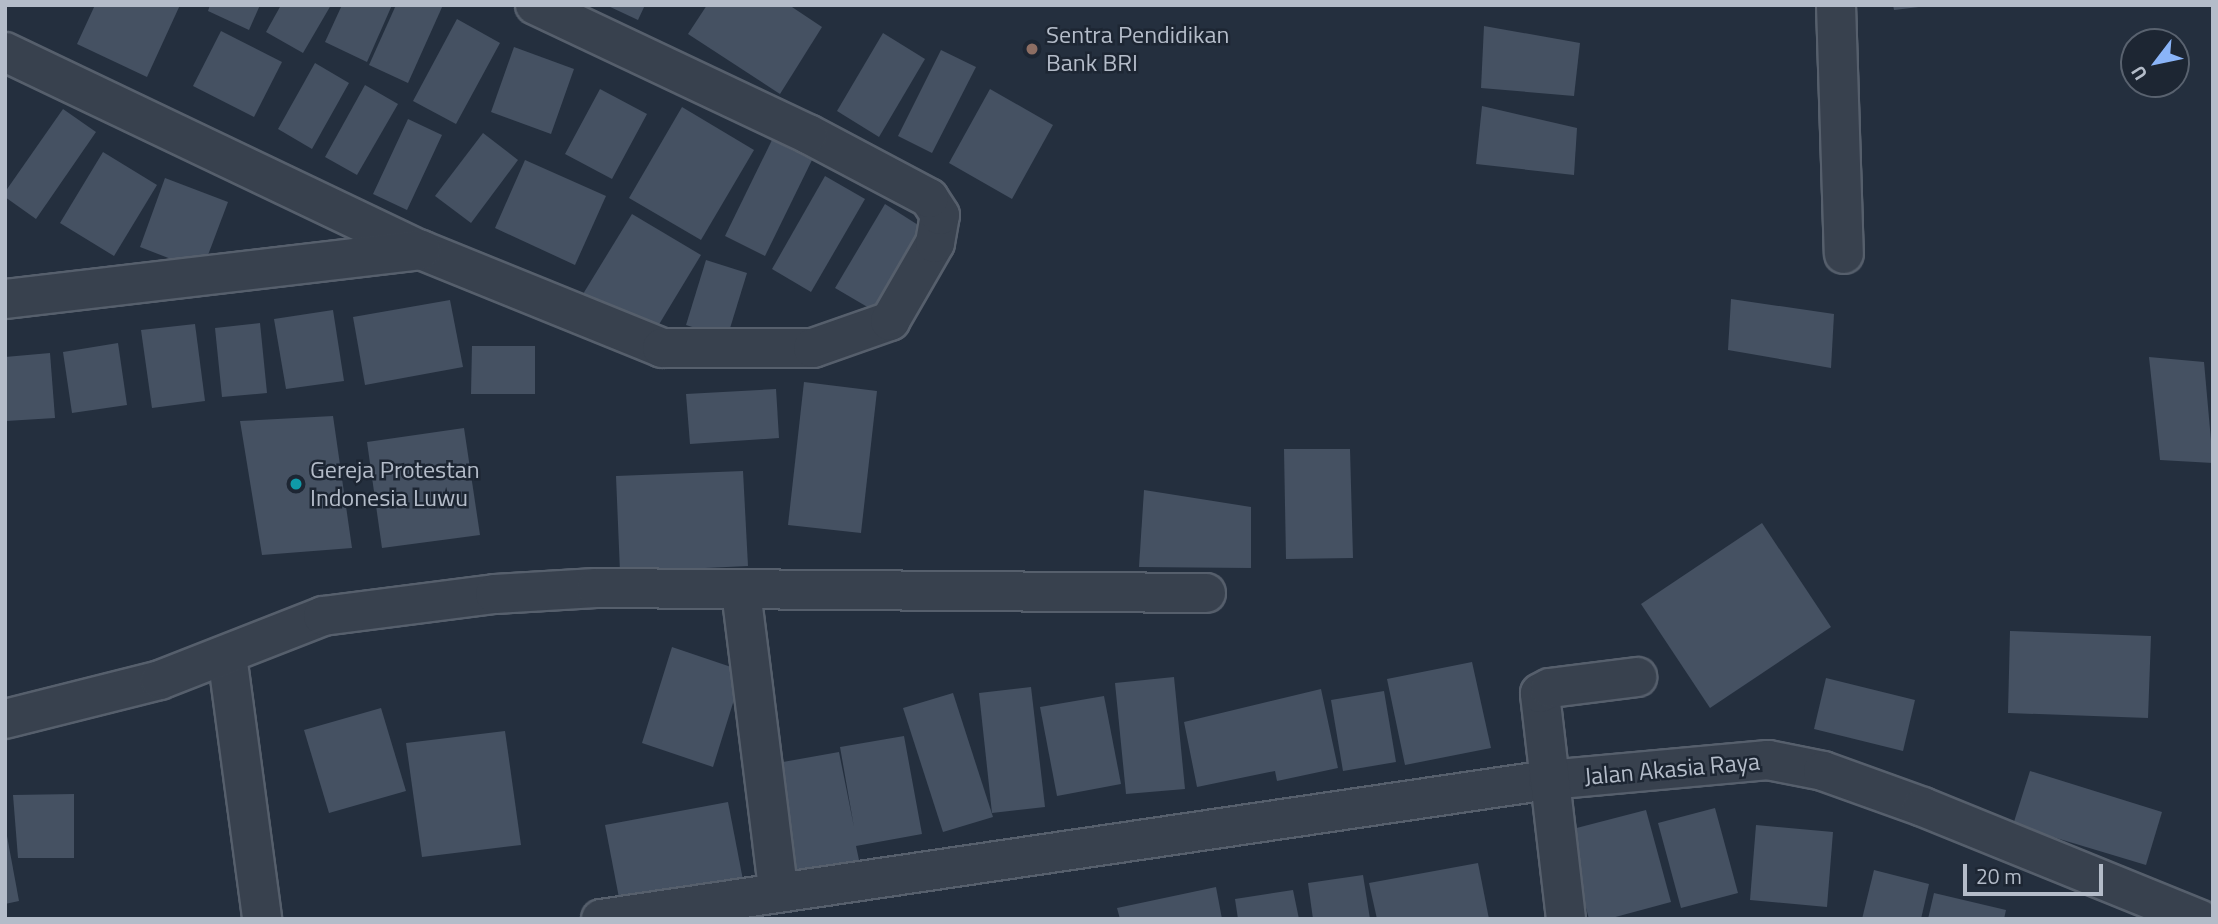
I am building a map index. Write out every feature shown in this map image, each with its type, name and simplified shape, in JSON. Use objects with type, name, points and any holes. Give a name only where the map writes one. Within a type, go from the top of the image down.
[{"type":"street","points":[[5,52],[421,250],[628,338],[662,348],[708,351],[813,348],[890,321],[935,243],[940,215],[929,198],[914,187],[535,5]]},
{"type":"street","points":[[1836,5],[1844,254]]},
{"type":"street","points":[[5,299],[421,250]]},
{"type":"street","points":[[5,719],[160,680],[324,616],[495,594],[596,588],[1206,593]]},
{"type":"street","points":[[741,591],[778,890]]},
{"type":"street","points":[[228,655],[262,919]]},
{"type":"street","points":[[1566,919],[1540,693],[1556,687],[1637,677]]},
{"type":"street","name":"Jalan Akasia Raya","points":[[601,919],[778,890],[1548,780],[1768,760],[1823,771],[2046,855],[2134,904],[2199,919]]},
{"type":"building","points":[[95,5],[180,5],[147,77],[77,44]]},
{"type":"building","points":[[210,5],[260,5],[249,30],[208,11]]},
{"type":"building","points":[[281,5],[331,5],[303,53],[266,32]]},
{"type":"building","points":[[342,5],[392,5],[367,62],[325,42]]},
{"type":"building","points":[[396,5],[443,5],[408,83],[369,65]]},
{"type":"building","points":[[606,5],[645,5],[638,20]]},
{"type":"building","points":[[707,5],[789,5],[822,27],[780,94],[688,34]]},
{"type":"building","points":[[1893,5],[1919,5],[1919,7],[1894,10]]},
{"type":"building","points":[[457,19],[500,43],[456,124],[413,101]]},
{"type":"building","points":[[1484,26],[1580,43],[1574,96],[1481,88]]},
{"type":"building","points":[[221,31],[282,62],[254,117],[193,86]]},
{"type":"building","points":[[883,33],[925,59],[879,137],[837,111]]},
{"type":"building","points":[[514,47],[574,69],[551,134],[491,112]]},
{"type":"building","points":[[941,50],[976,67],[932,153],[898,136]]},
{"type":"building","points":[[315,63],[349,83],[312,149],[278,129]]},
{"type":"building","points":[[365,85],[398,104],[357,175],[325,157]]},
{"type":"building","points":[[600,89],[647,114],[612,179],[565,154]]},
{"type":"building","points":[[990,89],[1053,125],[1012,199],[949,163]]},
{"type":"building","points":[[1482,106],[1577,128],[1574,175],[1476,164]]},
{"type":"building","points":[[682,107],[754,150],[701,240],[629,198]]},
{"type":"building","points":[[63,109],[96,132],[36,219],[5,197],[5,192]]},
{"type":"building","points":[[408,119],[442,135],[407,210],[373,194]]},
{"type":"building","points":[[483,133],[518,160],[471,223],[435,196]]},
{"type":"building","points":[[772,140],[812,160],[765,256],[725,236]]},
{"type":"building","points":[[103,152],[157,185],[114,256],[60,223]]},
{"type":"building","points":[[525,160],[606,196],[575,265],[495,228]]},
{"type":"building","points":[[825,176],[865,199],[811,292],[772,269]]},
{"type":"building","points":[[165,178],[228,202],[202,271],[140,247]]},
{"type":"building","points":[[885,204],[926,230],[876,312],[835,288]]},
{"type":"building","points":[[632,214],[701,255],[652,336],[583,294]]},
{"type":"building","points":[[706,260],[747,273],[727,338],[686,325]]},
{"type":"building","points":[[1731,299],[1834,314],[1831,368],[1728,350]]},
{"type":"building","points":[[450,300],[463,367],[365,385],[353,317]]},
{"type":"building","points":[[333,310],[344,381],[286,389],[274,319]]},
{"type":"building","points":[[260,323],[267,393],[222,397],[215,328]]},
{"type":"building","points":[[195,324],[205,401],[152,408],[141,330]]},
{"type":"building","points":[[118,343],[127,405],[72,413],[63,352]]},
{"type":"building","points":[[472,346],[535,346],[535,394],[471,394]]},
{"type":"building","points":[[50,353],[55,418],[6,421],[5,357]]},
{"type":"building","points":[[2149,357],[2204,362],[2213,463],[2160,460]]},
{"type":"building","points":[[804,382],[877,391],[861,533],[788,525]]},
{"type":"building","points":[[776,389],[779,438],[690,444],[686,394]]},
{"type":"building","name":"Gereja Protestan Indonesia Luwu","points":[[333,416],[352,548],[262,555],[240,421]]},
{"type":"building","points":[[464,428],[480,535],[382,548],[367,442]]},
{"type":"building","points":[[1284,449],[1350,449],[1353,558],[1286,559]]},
{"type":"building","points":[[743,471],[748,566],[620,572],[616,476]]},
{"type":"building","points":[[1144,490],[1251,507],[1251,568],[1139,567]]},
{"type":"building","points":[[1762,523],[1831,627],[1710,708],[1641,604]]},
{"type":"building","points":[[2010,631],[2151,636],[2148,718],[2008,713]]},
{"type":"building","points":[[672,647],[743,671],[713,767],[642,743]]},
{"type":"building","points":[[1472,662],[1491,748],[1405,765],[1387,679]]},
{"type":"building","points":[[1174,677],[1185,789],[1126,794],[1115,683]]},
{"type":"building","points":[[1826,678],[1915,700],[1903,751],[1814,729]]},
{"type":"building","points":[[1031,687],[1045,807],[992,813],[979,693]]},
{"type":"building","points":[[1321,689],[1338,768],[1277,781],[1275,771],[1197,787],[1184,722]]},
{"type":"building","points":[[1384,691],[1396,762],[1343,771],[1331,700]]},
{"type":"building","points":[[953,693],[993,817],[943,832],[903,708]]},
{"type":"building","points":[[1104,696],[1121,784],[1057,796],[1040,707]]},
{"type":"building","points":[[381,708],[406,791],[329,813],[304,730]]},
{"type":"building","points":[[505,731],[521,845],[422,857],[406,743]]},
{"type":"building","points":[[904,736],[922,834],[856,846],[859,860],[785,873],[766,765],[839,752],[854,827],[840,747]]},
{"type":"building","points":[[2030,771],[2162,812],[2146,865],[2013,825]]},
{"type":"building","points":[[74,794],[74,858],[18,858],[13,795]]},
{"type":"building","points":[[728,802],[743,880],[620,903],[605,825]]},
{"type":"building","points":[[1715,808],[1738,893],[1681,908],[1658,823]]},
{"type":"building","points":[[1646,810],[1671,902],[1608,919],[1589,919],[1565,831]]},
{"type":"building","points":[[1756,825],[1833,832],[1827,907],[1750,900]]},
{"type":"building","points":[[7,836],[19,901],[5,904],[5,837]]},
{"type":"building","points":[[1478,863],[1489,919],[1377,919],[1369,883]]},
{"type":"building","points":[[1874,870],[1929,884],[1921,919],[1862,919]]},
{"type":"building","points":[[1363,875],[1370,919],[1313,919],[1308,883]]},
{"type":"building","points":[[1216,887],[1222,919],[1120,919],[1117,908]]},
{"type":"building","points":[[1293,890],[1299,919],[1238,919],[1235,899]]},
{"type":"building","points":[[1934,893],[2006,910],[2004,919],[1928,919]]},
{"type":"place","name":"Sentra Pendidikan Bank BRI","points":[[1032,49]]},
{"type":"place","name":"Gereja Protestan Indonesia Luwu","points":[[296,484]]}]
